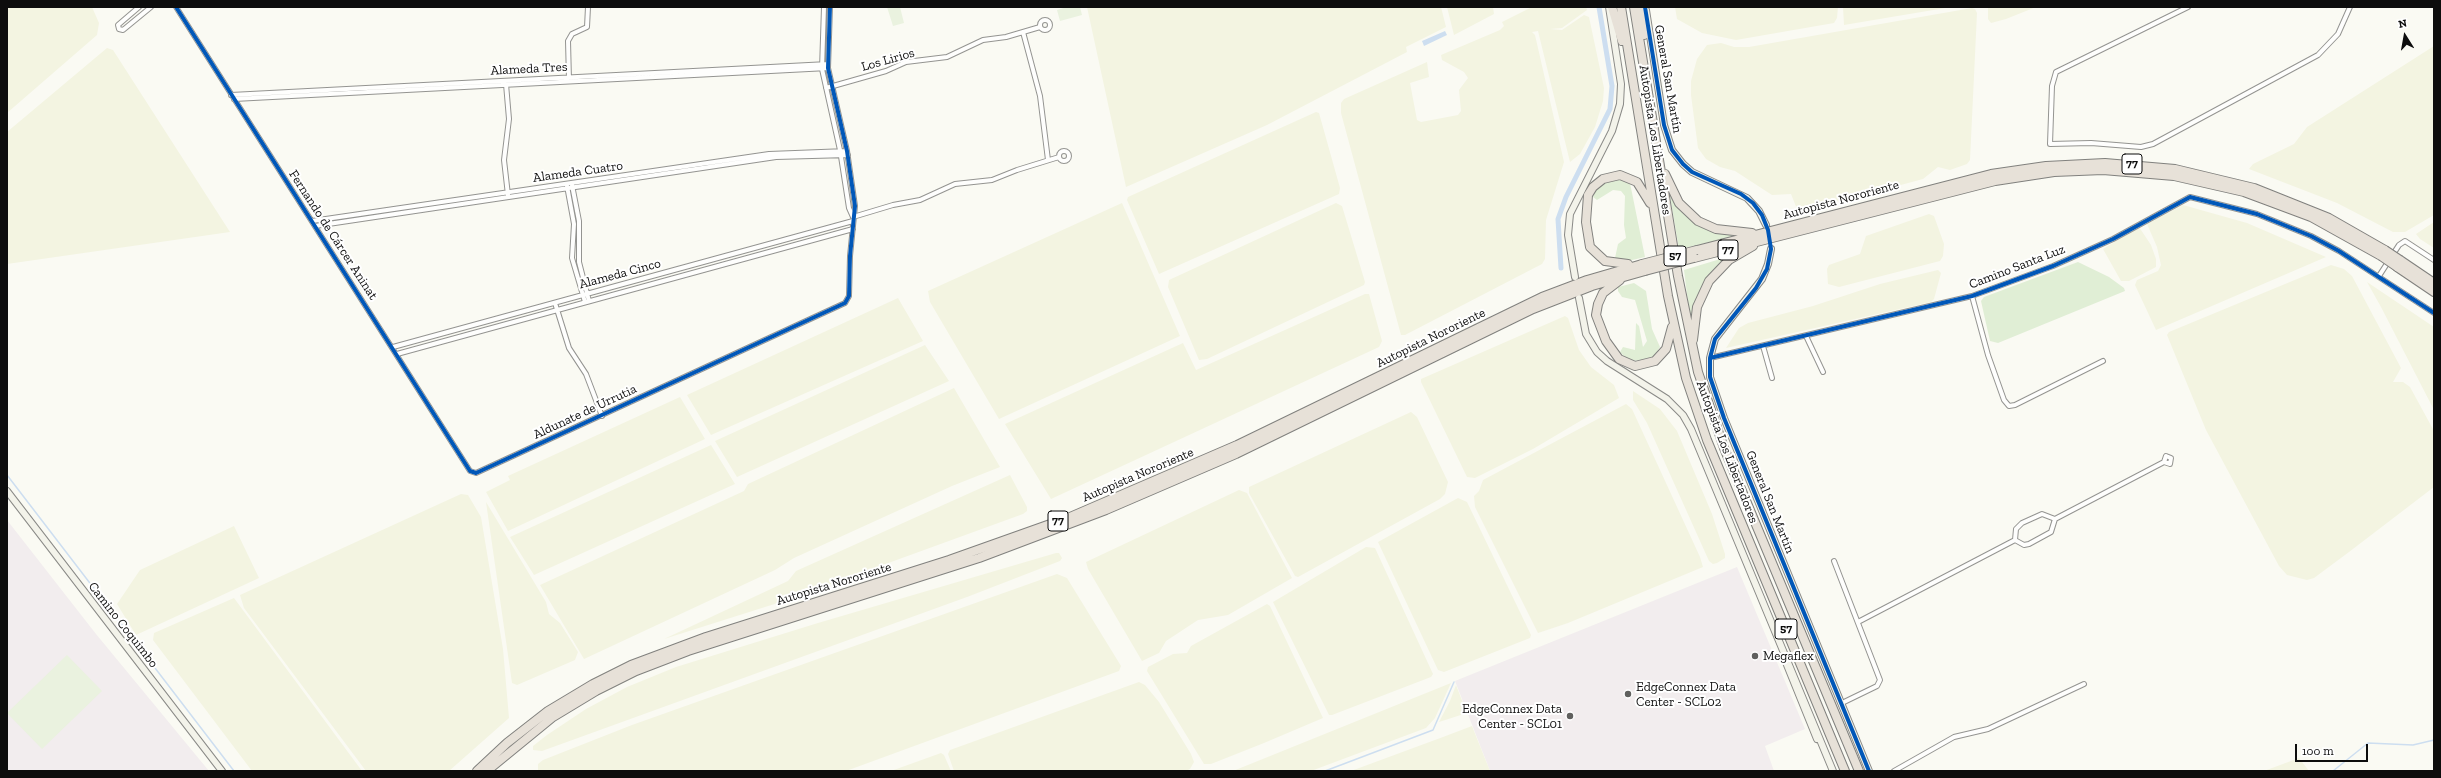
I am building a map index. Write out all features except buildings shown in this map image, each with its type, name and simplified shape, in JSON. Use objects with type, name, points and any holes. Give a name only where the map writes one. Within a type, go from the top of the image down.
[{"type":"highway","points":[[1612,7],[1631,71]]},
{"type":"highway","name":"Autopista Los Libertadores","points":[[1621,7],[1672,320],[1686,378],[1707,440],[1845,771]]},
{"type":"highway","name":"Autopista Los Libertadores","points":[[1634,7],[1658,155],[1694,356],[1716,426],[1859,771]]},
{"type":"highway","points":[[1642,7],[1644,72]]},
{"type":"highway","points":[[1658,155],[1676,198],[1698,221],[1712,228],[1735,232],[1773,230]]},
{"type":"highway","name":"Autopista Nororiente","points":[[487,771],[553,717],[596,691],[636,671],[688,650],[979,558],[1106,510],[1236,454],[1533,309],[1578,290],[1630,275],[1644,267],[1697,250],[2001,172],[2063,164],[2122,164],[2191,172],[2262,190],[2329,218],[2383,253],[2434,292]]},
{"type":"highway","name":"Autopista Nororiente","points":[[477,771],[512,739],[548,711],[592,684],[631,665],[700,639],[949,560],[1076,514],[1237,445],[1542,297],[1586,280],[1694,258],[2005,179],[2059,172],[2117,170],[2192,179],[2260,197],[2319,221],[2383,253]]},
{"type":"highway","points":[[1644,267],[1613,264],[1596,254],[1587,238],[1587,199],[1590,191],[1599,181],[1611,176],[1625,176],[1640,186],[1654,212]]},
{"type":"highway","points":[[1694,356],[1695,314],[1705,287],[1724,265],[1763,241]]},
{"type":"highway","name":"Autopista Nororiente","points":[[2398,264],[2434,283]]},
{"type":"highway","points":[[1630,275],[1606,290],[1600,297],[1597,308],[1599,325],[1616,357],[1633,365],[1642,365],[1654,361],[1667,346],[1672,320]]},
{"type":"street","points":[[139,7],[119,24],[119,29],[123,30],[151,7]]},
{"type":"street","name":"Fernando de Cárcer Aninat","points":[[176,7],[313,224],[474,473]]},
{"type":"street","points":[[569,80],[568,41],[572,34],[587,27],[588,7]]},
{"type":"street","name":"Aldunate de Urrutia","points":[[824,7],[822,67],[841,155],[849,208],[853,219]]},
{"type":"street","name":"Aldunate de Urrutia","points":[[474,473],[844,305],[848,296],[849,262],[855,206],[847,153],[828,66],[830,7]]},
{"type":"street","points":[[1575,277],[1569,242],[1569,220],[1612,131],[1620,104],[1621,84],[1609,7]]},
{"type":"street","name":"General San Martín","points":[[1645,7],[1664,125],[1672,150],[1683,164],[1692,172],[1747,198],[1759,211],[1766,225]]},
{"type":"street","points":[[2188,7],[2056,72],[2052,86],[2051,145],[2091,143],[2141,147],[2152,144],[2318,55],[2338,34],[2350,7]]},
{"type":"street","name":"Los Lirios","points":[[826,88],[886,71],[906,62],[947,57],[983,40],[1040,27]]},
{"type":"street","points":[[1023,32],[1040,96],[1048,160]]},
{"type":"street","name":"Alameda Tres","points":[[231,95],[569,80],[828,66]]},
{"type":"street","points":[[506,83],[509,119],[504,160],[508,195]]},
{"type":"street","name":"Alameda Tres","points":[[234,99],[506,83]]},
{"type":"street","name":"Alameda Cuatro","points":[[313,224],[776,153],[840,150],[847,153]]},
{"type":"street","name":"Alameda Cuatro","points":[[572,185],[776,158],[841,155],[847,153]]},
{"type":"street","points":[[853,219],[893,205],[920,200],[958,183],[997,179],[1059,157]]},
{"type":"street","points":[[572,185],[579,225],[578,258],[587,302]]},
{"type":"street","points":[[567,186],[574,224],[572,258],[585,294]]},
{"type":"street","name":"Camino Santa Luz","points":[[1710,358],[1972,296],[2053,266],[2113,239],[2186,198],[2204,200],[2257,214],[2299,230],[2339,251],[2434,313]]},
{"type":"street","name":"Alameda Cinco","points":[[393,347],[853,219]]},
{"type":"street","name":"Alameda Cinco","points":[[397,354],[853,229]]},
{"type":"street","points":[[2379,276],[2398,245],[2405,241],[2434,260]]},
{"type":"street","name":"General San Martín","points":[[1771,249],[1768,264],[1762,279],[1720,330],[1713,344],[1710,358],[1710,377],[1721,409],[1869,771]]},
{"type":"street","points":[[1972,296],[1988,354],[2004,400],[2009,406],[2015,405],[2103,361]]},
{"type":"street","points":[[1579,298],[1586,334],[1597,352],[1606,361],[1667,399],[1687,422],[1700,448],[1833,769]]},
{"type":"street","points":[[555,303],[569,348],[586,374],[602,416]]},
{"type":"street","points":[[1806,336],[1823,372]]},
{"type":"street","points":[[1763,346],[1772,378]]},
{"type":"street","points":[[2015,540],[2016,529],[2022,523],[2042,514],[2055,518],[2164,462]]},
{"type":"street","name":"Camino Coquimbo","points":[[7,491],[222,771]]},
{"type":"street","points":[[2015,540],[2024,545],[2029,544],[2051,532],[2055,518]]},
{"type":"street","points":[[1858,622],[2015,540]]},
{"type":"street","points":[[1834,561],[1858,622],[1879,682],[1877,686],[1842,703]]},
{"type":"street","points":[[1894,771],[1954,737],[1988,729],[2084,684]]},
{"type":"shaded area","points":[[7,520],[96,634],[209,771],[7,771]]},
{"type":"shaded area","points":[[1737,567],[1805,729],[1765,746],[1774,771],[1490,771],[1455,681]]},
{"type":"green space","points":[[7,7],[92,7],[99,23],[97,35],[7,113]]},
{"type":"green space","points":[[887,7],[900,7],[904,23],[893,26]]},
{"type":"green space","points":[[1067,7],[1080,7],[1082,15],[1060,21],[1057,10]]},
{"type":"green space","points":[[1087,7],[1441,7],[1446,27],[1406,47],[1407,52],[1267,125],[1126,187]]},
{"type":"green space","points":[[1447,7],[1493,7],[1494,14],[1454,35]]},
{"type":"green space","points":[[1532,7],[1586,7],[1587,10],[1562,28],[1550,29],[1562,30],[1584,15],[1589,17],[1604,88],[1603,101],[1595,127],[1580,154],[1570,162],[1538,31],[1532,32],[1535,35],[1564,162],[1546,220],[1545,259],[1542,264],[1405,335],[1401,335],[1341,113],[1341,103],[1344,99],[1427,62],[1429,77],[1410,83],[1417,120],[1421,122],[1458,115],[1461,111],[1459,90],[1468,78],[1464,72],[1442,60],[1441,55],[1500,30],[1504,26],[1502,22]]},
{"type":"green space","points":[[1675,7],[1838,7],[1837,18],[1834,23],[1736,40],[1702,33],[1677,19]]},
{"type":"green space","points":[[1843,7],[1951,7],[1844,25]]},
{"type":"green space","points":[[1988,7],[2036,7],[2006,19],[1991,23],[1988,19]]},
{"type":"green space","points":[[1972,8],[1975,9],[1977,13],[1970,160],[1967,164],[1950,170],[1938,167],[1923,179],[1860,196],[1797,209],[1791,194],[1772,195],[1735,171],[1720,167],[1706,159],[1698,148],[1691,95],[1691,81],[1697,59],[1707,45],[1721,43],[1734,47],[1749,47]]},
{"type":"green space","points":[[2434,46],[2434,215],[2405,232],[2393,232],[2337,203],[2249,169],[2253,164],[2294,144],[2307,127]]},
{"type":"green space","points":[[107,48],[113,50],[230,232],[7,264],[7,132]]},
{"type":"green space","points":[[1316,112],[1319,113],[1340,188],[1339,194],[1159,274],[1127,200],[1128,197]]},
{"type":"green space","points":[[1615,178],[1625,180],[1630,183],[1645,257],[1628,261],[1615,258],[1618,244],[1626,238],[1624,225],[1625,196],[1621,191],[1613,190],[1597,200],[1593,197],[1595,191],[1602,184]]},
{"type":"green space","points":[[1668,185],[1684,213],[1733,233],[1734,237],[1679,249]]},
{"type":"green space","points":[[1122,203],[1180,336],[999,419],[930,302],[928,291]]},
{"type":"green space","points":[[1336,203],[1342,206],[1365,282],[1364,285],[1207,359],[1199,360],[1168,287],[1169,280]]},
{"type":"green space","points":[[2183,205],[2247,223],[2326,257],[2156,330],[2135,285],[2137,280],[2158,271],[2161,265],[2157,247],[2147,224]]},
{"type":"green space","points":[[1929,214],[1934,216],[1944,244],[1943,256],[1940,261],[1839,287],[1828,284],[1827,269],[1829,265],[1860,254],[1866,236]]},
{"type":"green space","points":[[2434,222],[2434,248],[2420,239],[2416,234]]},
{"type":"green space","points":[[2139,227],[2151,245],[2156,259],[2156,267],[2129,281],[2121,281],[2103,249]]},
{"type":"green space","points":[[1727,257],[1713,270],[1703,285],[1691,326],[1684,270]]},
{"type":"green space","points":[[2078,262],[2109,277],[2124,288],[2125,291],[1998,343],[1990,341],[1981,301],[1984,297]]},
{"type":"green space","points":[[2331,265],[2344,269],[2352,276],[2401,368],[2393,382],[2403,382],[2410,387],[2434,431],[2434,487],[2314,578],[2307,580],[2287,575],[2279,566],[2206,430],[2167,335],[2169,332]]},
{"type":"green space","points":[[1938,270],[1941,273],[1934,299],[1931,302],[1726,348],[1739,328],[1748,323],[1813,306],[1880,284]]},
{"type":"green space","points":[[2367,282],[2434,327],[2434,410],[2381,307]]},
{"type":"green space","points":[[1634,283],[1646,291],[1652,329],[1660,347],[1652,359],[1639,361],[1627,359],[1620,352],[1623,347],[1635,350],[1636,323],[1639,326],[1643,347],[1647,341],[1635,300],[1622,297],[1618,291],[1618,287]]},
{"type":"green space","points":[[1365,294],[1369,294],[1382,341],[1379,347],[1051,499],[1005,424],[1183,343],[1196,370]]},
{"type":"green space","points":[[898,298],[923,341],[711,435],[687,395]]},
{"type":"green space","points":[[1565,316],[1568,318],[1579,350],[1591,367],[1614,385],[1619,398],[1533,449],[1475,478],[1467,477],[1421,382],[1421,379]]},
{"type":"green space","points":[[925,345],[949,381],[737,477],[715,441]]},
{"type":"green space","points":[[954,388],[1000,467],[952,486],[794,558],[775,570],[584,659],[540,585],[744,491],[748,484]]},
{"type":"green space","points":[[1633,391],[1660,409],[1677,431],[1712,514],[1725,554],[1725,558],[1717,563],[1713,564],[1709,561],[1647,423],[1633,400]]},
{"type":"green space","points":[[680,397],[705,439],[508,531],[486,492],[510,480],[508,476]]},
{"type":"green space","points":[[1626,404],[1632,409],[1700,557],[1703,567],[1568,623],[1538,633],[1475,507],[1474,496],[1479,491],[1483,480]]},
{"type":"green space","points":[[1411,412],[1417,417],[1448,482],[1445,494],[1440,499],[1298,577],[1295,576],[1249,493],[1249,487]]},
{"type":"green space","points":[[711,445],[735,484],[534,575],[510,537]]},
{"type":"green space","points":[[1010,475],[1027,507],[1027,511],[1023,514],[784,601],[664,639],[788,581],[796,571]]},
{"type":"green space","points":[[1239,490],[1247,493],[1292,578],[1228,615],[1198,620],[1166,641],[1159,653],[1142,661],[1088,569],[1086,562]]},
{"type":"green space","points":[[461,494],[468,495],[481,517],[503,649],[509,718],[449,771],[366,771],[244,608],[240,595]]},
{"type":"green space","points":[[1458,498],[1467,502],[1531,635],[1530,638],[1444,672],[1438,670],[1378,542]]},
{"type":"green space","points":[[486,502],[546,602],[549,614],[560,623],[578,652],[575,660],[517,685],[512,683]]},
{"type":"green space","points":[[234,526],[259,578],[136,635],[117,604],[140,570]]},
{"type":"green space","points":[[1366,547],[1375,548],[1433,674],[1431,677],[1329,715],[1273,602]]},
{"type":"green space","points":[[1059,553],[1062,558],[1060,561],[967,597],[542,751],[533,750],[533,746],[547,735],[586,709],[627,687],[676,667],[818,623]]},
{"type":"green space","points":[[1057,574],[1067,578],[1121,666],[1119,671],[846,771],[538,771],[538,764],[543,760],[632,725]]},
{"type":"green space","points":[[234,598],[362,771],[252,771],[153,640],[154,633]]},
{"type":"green space","points":[[1267,604],[1270,606],[1323,718],[1211,764],[1204,764],[1147,671],[1148,667],[1173,654],[1187,653],[1191,646]]},
{"type":"green space","points":[[67,655],[102,691],[42,749],[7,713]]},
{"type":"green space","points":[[1139,682],[1145,685],[1159,702],[1191,754],[1194,762],[1190,769],[1186,771],[954,771],[948,754],[950,750]]},
{"type":"green space","points":[[1451,683],[1435,718],[1426,728],[1311,771],[1233,771]]},
{"type":"green space","points":[[1456,685],[1467,713],[1439,722],[1450,701]]},
{"type":"green space","points":[[1472,726],[1490,771],[1351,771],[1443,737]]},
{"type":"green space","points":[[941,753],[944,755],[951,771],[891,771]]},
{"type":"green space","points":[[2299,758],[2309,771],[2264,771]]},
{"type":"water","points":[[1445,31],[1447,35],[1424,46],[1422,41]]},
{"type":"waterway","points":[[1561,268],[1558,219],[1566,197],[1610,109],[1612,86],[1599,7]]},
{"type":"waterway","points":[[7,475],[234,771]]},
{"type":"waterway","points":[[1325,771],[1433,730],[1454,682]]},
{"type":"waterway","points":[[2333,771],[2368,743],[2413,745],[2434,740]]},
{"type":"cycle path","points":[[176,7],[470,471],[476,473],[845,303],[849,296],[850,256],[855,206],[847,151],[828,68],[830,7]]},
{"type":"cycle path","points":[[1645,7],[1664,125],[1672,150],[1683,164],[1692,172],[1741,194],[1753,203],[1762,215],[1768,230],[1771,249],[1767,269],[1756,288],[1715,339],[1710,358],[1710,377],[1724,418],[1869,771]]},
{"type":"cycle path","points":[[1710,358],[1972,296],[2053,266],[2113,239],[2190,197],[2257,214],[2311,236],[2339,251],[2434,313]]},
{"type":"place","name":"Megaflex","points":[[1755,656]]},
{"type":"place","name":"EdgeConnex Data Center - SCL02","points":[[1628,694]]},
{"type":"place","name":"EdgeConnex Data Center - SCL01","points":[[1570,716]]}]
